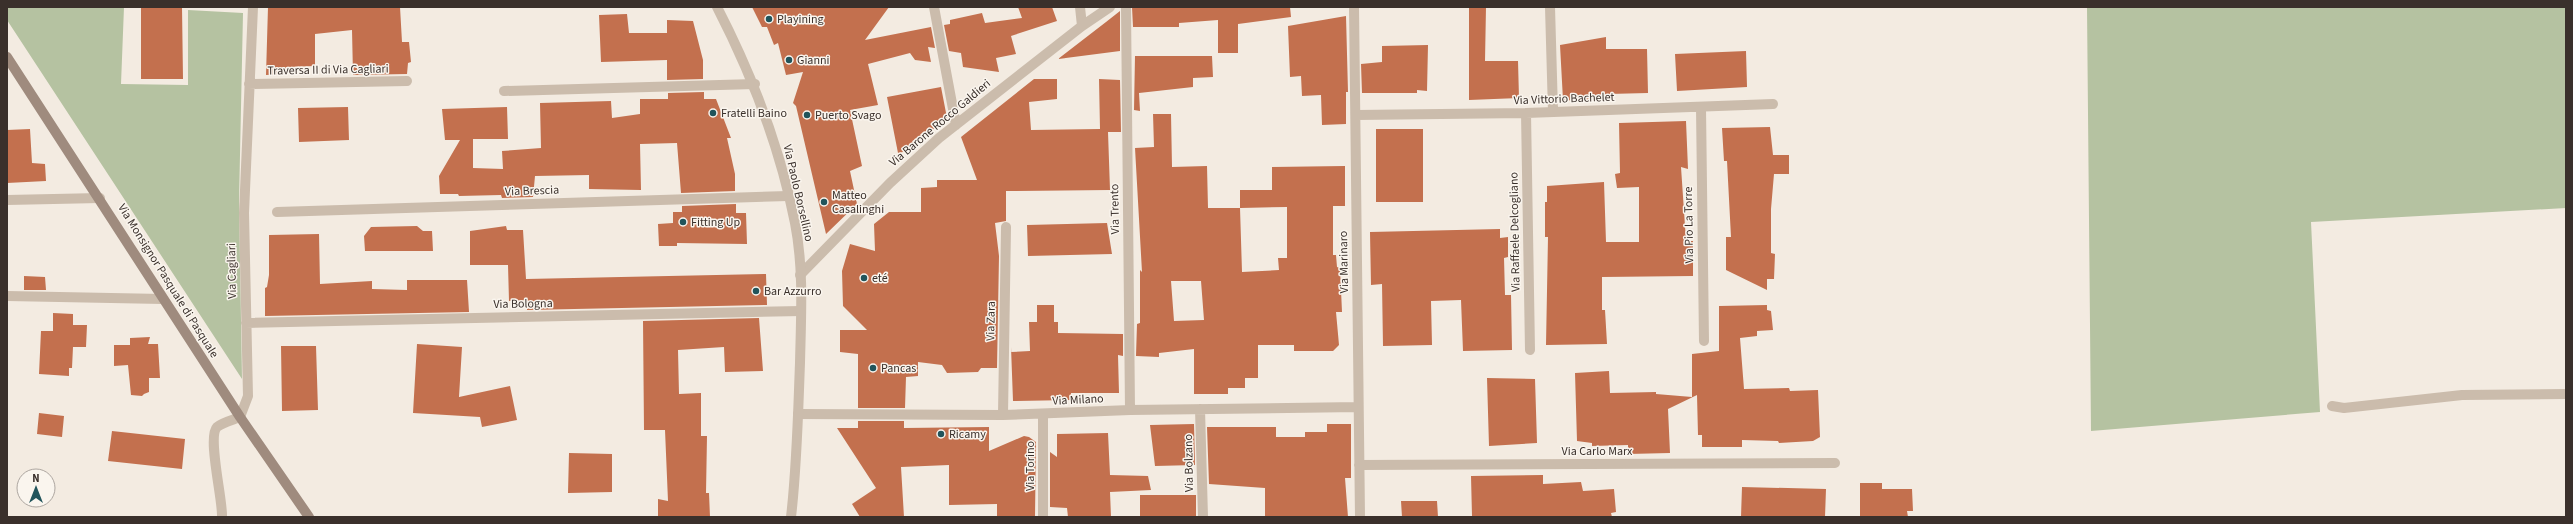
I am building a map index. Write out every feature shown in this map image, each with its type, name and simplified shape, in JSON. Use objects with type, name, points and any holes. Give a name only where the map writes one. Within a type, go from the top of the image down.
[{"type":"main road","name":"Via Monsignor Pasquale di Pasquale","points":[[7,57],[100,198],[163,299],[240,417],[309,517]]},
{"type":"street","name":"Via Cagliari","points":[[240,417],[248,396],[244,213],[253,7]]},
{"type":"street","name":"Via Paolo Borsellino","points":[[717,7],[755,84],[795,223],[800,275],[801,311],[798,414],[791,517]]},
{"type":"street","points":[[934,7],[956,125]]},
{"type":"street","points":[[1080,7],[1082,26]]},
{"type":"street","name":"Via Barone Rocco Galdieri","points":[[800,275],[890,183],[956,125],[1082,26],[1110,7]]},
{"type":"street","name":"Via Trento","points":[[1126,7],[1130,410]]},
{"type":"street","name":"Via Marinaro","points":[[1354,7],[1360,517]]},
{"type":"street","points":[[1550,7],[1553,112]]},
{"type":"street","name":"Traversa II di Via Cagliari","points":[[249,84],[407,81]]},
{"type":"street","points":[[504,91],[755,84]]},
{"type":"street","name":"Via Vittorio Bachelet","points":[[1356,115],[1526,113],[1700,108],[1773,104]]},
{"type":"street","name":"Via Pio La Torre","points":[[1700,108],[1704,341]]},
{"type":"street","name":"Via Raffaele Delcogliano","points":[[1526,113],[1530,350]]},
{"type":"street","name":"Via Brescia","points":[[277,212],[788,196]]},
{"type":"street","points":[[7,200],[100,198]]},
{"type":"street","name":"Via Zara","points":[[1003,415],[1006,227]]},
{"type":"street","points":[[7,296],[163,299]]},
{"type":"street","name":"Via Bologna","points":[[246,323],[801,311]]},
{"type":"street","points":[[2332,406],[2344,408],[2462,395],[2566,394]]},
{"type":"street","name":"Via Milano","points":[[798,414],[1003,415],[1130,410],[1358,407]]},
{"type":"street","name":"Via Bolzano","points":[[1200,409],[1203,517]]},
{"type":"street","name":"Via Torino","points":[[1043,414],[1043,517]]},
{"type":"street","points":[[222,517],[221,493],[214,455],[215,431],[219,426],[240,417]]},
{"type":"street","name":"Via Carlo Marx","points":[[1359,465],[1835,463]]},
{"type":"green space","points":[[7,7],[124,7],[121,84],[188,85],[188,10],[243,13],[239,202],[242,379],[7,20]]},
{"type":"green space","points":[[2087,7],[2566,7],[2566,208],[2311,222],[2320,412],[2091,431]]},
{"type":"building","points":[[141,7],[182,7],[183,79],[141,79]]},
{"type":"building","points":[[268,7],[400,7],[402,42],[409,42],[411,62],[408,63],[407,74],[353,75],[352,30],[315,34],[315,66],[286,67],[286,74],[266,75]]},
{"type":"building","points":[[752,7],[889,7],[865,40],[931,27],[935,48],[928,47],[931,62],[915,60],[910,53],[868,64],[878,105],[850,110],[862,166],[850,171],[857,204],[826,234],[796,106],[793,103],[803,72],[786,75],[778,43],[774,45],[767,27],[762,27]]},
{"type":"building","points":[[1018,7],[1052,7],[1057,21],[1011,36],[1016,54],[996,58],[999,72],[963,67],[961,53],[949,51],[944,25],[950,24],[950,20],[982,13],[985,23],[1022,18]]},
{"type":"building","points":[[1132,7],[1290,7],[1291,17],[1238,24],[1238,53],[1218,53],[1218,20],[1179,23],[1179,27],[1133,27]]},
{"type":"building","points":[[1469,7],[1486,7],[1485,61],[1518,61],[1519,98],[1469,100]]},
{"type":"building","points":[[1120,11],[1120,51],[1058,59],[1106,22]]},
{"type":"building","points":[[627,14],[629,33],[667,33],[667,20],[693,21],[703,60],[703,79],[667,80],[667,60],[601,62],[599,15]]},
{"type":"building","points":[[1346,16],[1348,92],[1346,92],[1346,124],[1322,125],[1321,95],[1302,96],[1301,76],[1290,77],[1288,26]]},
{"type":"building","points":[[1606,37],[1606,49],[1647,49],[1648,93],[1608,94],[1608,97],[1592,98],[1588,101],[1563,100],[1560,45]]},
{"type":"building","points":[[1428,45],[1427,91],[1417,90],[1417,93],[1362,93],[1361,64],[1382,62],[1382,46]]},
{"type":"building","points":[[1746,51],[1747,87],[1677,91],[1675,54]]},
{"type":"building","points":[[1135,56],[1212,56],[1213,77],[1193,78],[1193,87],[1139,93],[1140,111],[1134,110]]},
{"type":"building","points":[[1034,79],[1057,79],[1057,99],[1029,102],[1031,130],[1100,129],[1099,79],[1120,80],[1121,132],[1108,132],[1110,190],[1006,191],[1006,221],[995,223],[999,256],[997,368],[981,368],[978,372],[947,373],[942,365],[918,362],[918,376],[906,377],[905,408],[858,408],[858,354],[840,352],[840,330],[867,330],[843,306],[842,271],[850,244],[875,251],[874,224],[889,212],[921,212],[921,188],[937,187],[937,180],[977,180],[961,137]]},
{"type":"building","points":[[941,87],[947,118],[914,145],[917,149],[898,153],[887,97]]},
{"type":"building","points":[[704,92],[704,99],[716,99],[731,138],[727,138],[735,174],[735,191],[681,193],[677,143],[640,144],[641,190],[589,189],[589,175],[535,176],[533,197],[502,198],[501,195],[459,196],[458,194],[440,194],[439,176],[460,140],[445,140],[442,109],[507,107],[508,139],[473,139],[473,168],[503,169],[502,151],[541,148],[540,103],[611,101],[612,118],[640,114],[640,99],[668,99],[668,93]]},
{"type":"building","points":[[348,107],[349,140],[299,142],[298,108]]},
{"type":"building","points":[[1153,114],[1171,114],[1172,167],[1207,166],[1208,208],[1240,208],[1240,190],[1272,190],[1272,167],[1345,166],[1345,206],[1333,206],[1333,255],[1336,255],[1337,267],[1340,268],[1342,312],[1336,312],[1339,345],[1333,351],[1294,351],[1294,345],[1258,345],[1258,378],[1245,378],[1245,388],[1228,388],[1228,394],[1194,394],[1194,349],[1159,353],[1159,357],[1136,356],[1137,324],[1140,323],[1140,270],[1142,272],[1135,148],[1154,147]],"holes":[[[1287,207],[1287,258],[1278,258],[1279,270],[1242,272],[1240,208]],[[1171,281],[1201,281],[1204,320],[1174,321]]]},
{"type":"building","points":[[1686,121],[1688,169],[1681,167],[1686,241],[1693,241],[1693,276],[1602,277],[1602,310],[1605,310],[1607,344],[1546,345],[1548,237],[1545,237],[1545,202],[1547,202],[1547,186],[1604,182],[1606,242],[1639,242],[1639,187],[1617,188],[1615,174],[1620,173],[1619,123]]},
{"type":"building","points":[[1770,127],[1773,155],[1789,155],[1789,174],[1774,174],[1771,209],[1771,253],[1775,254],[1774,279],[1767,279],[1767,290],[1726,270],[1726,237],[1731,237],[1727,161],[1724,161],[1722,128]]},
{"type":"building","points":[[30,129],[32,163],[45,164],[46,181],[7,183],[7,130]]},
{"type":"building","points":[[1376,129],[1423,129],[1423,202],[1376,202]]},
{"type":"building","points":[[736,204],[736,213],[746,213],[747,244],[677,243],[677,246],[659,246],[658,224],[673,223],[673,212],[682,212],[682,206]]},
{"type":"building","points":[[1107,223],[1112,254],[1028,256],[1027,225]]},
{"type":"building","points":[[417,226],[423,231],[432,231],[433,251],[365,251],[364,236],[371,227]]},
{"type":"building","points":[[506,226],[507,230],[523,230],[526,279],[766,274],[767,305],[527,310],[527,300],[509,301],[508,265],[470,265],[470,231]]},
{"type":"building","points":[[1500,229],[1500,238],[1508,237],[1508,257],[1504,258],[1505,295],[1511,295],[1512,350],[1463,351],[1461,300],[1431,301],[1432,345],[1383,346],[1382,284],[1371,285],[1370,232]]},
{"type":"building","points":[[319,234],[320,284],[372,281],[372,289],[407,290],[407,280],[467,280],[469,312],[265,316],[265,288],[267,287],[269,275],[269,235]]},
{"type":"building","points":[[24,276],[45,277],[46,290],[24,290]]},
{"type":"building","points":[[1037,305],[1054,305],[1054,322],[1058,322],[1058,333],[1123,334],[1123,356],[1118,355],[1119,393],[1071,393],[1071,400],[1013,401],[1011,352],[1030,351],[1029,322],[1037,322]]},
{"type":"building","points":[[1767,305],[1767,310],[1771,311],[1773,330],[1757,331],[1757,336],[1740,338],[1744,389],[1789,388],[1790,391],[1818,390],[1820,437],[1813,441],[1779,443],[1778,441],[1742,440],[1742,447],[1702,447],[1702,435],[1698,435],[1697,395],[1668,409],[1670,453],[1628,454],[1628,445],[1592,446],[1592,443],[1577,441],[1575,373],[1609,371],[1610,393],[1656,392],[1656,394],[1692,397],[1692,354],[1719,351],[1719,306]]},
{"type":"building","points":[[53,313],[73,314],[73,325],[87,325],[86,347],[73,347],[72,368],[69,368],[69,376],[39,374],[41,331],[53,331]]},
{"type":"building","points":[[759,318],[763,371],[725,372],[724,347],[678,350],[679,394],[701,393],[701,436],[707,436],[706,493],[709,493],[710,517],[658,517],[658,499],[668,501],[665,430],[644,430],[643,321]]},
{"type":"building","points":[[150,337],[148,344],[158,344],[160,378],[149,378],[149,392],[142,396],[131,395],[128,365],[114,366],[114,345],[130,345],[130,338]]},
{"type":"building","points":[[417,344],[462,347],[459,397],[510,386],[517,420],[482,427],[480,417],[413,413]]},
{"type":"building","points":[[281,346],[316,346],[318,410],[282,411]]},
{"type":"building","points":[[1487,378],[1535,379],[1537,443],[1489,446]]},
{"type":"building","points":[[39,413],[64,416],[62,437],[37,434]]},
{"type":"building","points":[[858,421],[904,421],[904,428],[989,427],[989,451],[1024,436],[1029,437],[1036,442],[1035,517],[997,517],[997,504],[949,505],[949,465],[901,467],[904,517],[860,517],[852,504],[876,488],[837,428],[858,428]]},
{"type":"building","points":[[1194,424],[1195,465],[1155,466],[1150,425]]},
{"type":"building","points":[[1327,424],[1351,424],[1351,478],[1345,478],[1348,517],[1265,517],[1265,488],[1209,484],[1207,427],[1276,427],[1276,437],[1305,437],[1305,432],[1327,432]]},
{"type":"building","points":[[112,431],[185,439],[182,469],[108,461]]},
{"type":"building","points":[[1108,433],[1110,475],[1148,476],[1151,490],[1110,492],[1111,517],[1068,517],[1067,508],[1050,507],[1050,452],[1057,457],[1057,434]]},
{"type":"building","points":[[569,453],[612,454],[612,492],[568,493]]},
{"type":"building","points":[[1543,475],[1543,484],[1581,482],[1583,491],[1614,489],[1616,512],[1611,513],[1612,517],[1472,516],[1471,476]]},
{"type":"building","points":[[1860,483],[1882,483],[1882,489],[1912,489],[1913,511],[1907,511],[1908,517],[1860,517]]},
{"type":"building","points":[[1742,487],[1826,489],[1825,517],[1741,517]]},
{"type":"building","points":[[1140,495],[1196,495],[1196,517],[1140,517]]},
{"type":"building","points":[[1401,501],[1437,501],[1438,517],[1402,517]]},
{"type":"place","name":"Playining","points":[[769,19]]},
{"type":"place","name":"Gianni","points":[[789,60]]},
{"type":"place","name":"Fratelli Baino","points":[[713,113]]},
{"type":"place","name":"Puerto Svago","points":[[807,115]]},
{"type":"place","name":"Matteo Casalinghi","points":[[824,202]]},
{"type":"place","name":"Fitting Up","points":[[683,222]]},
{"type":"place","name":"eté","points":[[864,278]]},
{"type":"place","name":"Bar Azzurro","points":[[756,291]]},
{"type":"place","name":"Pancas","points":[[873,368]]},
{"type":"place","name":"Ricamy","points":[[941,434]]}]
